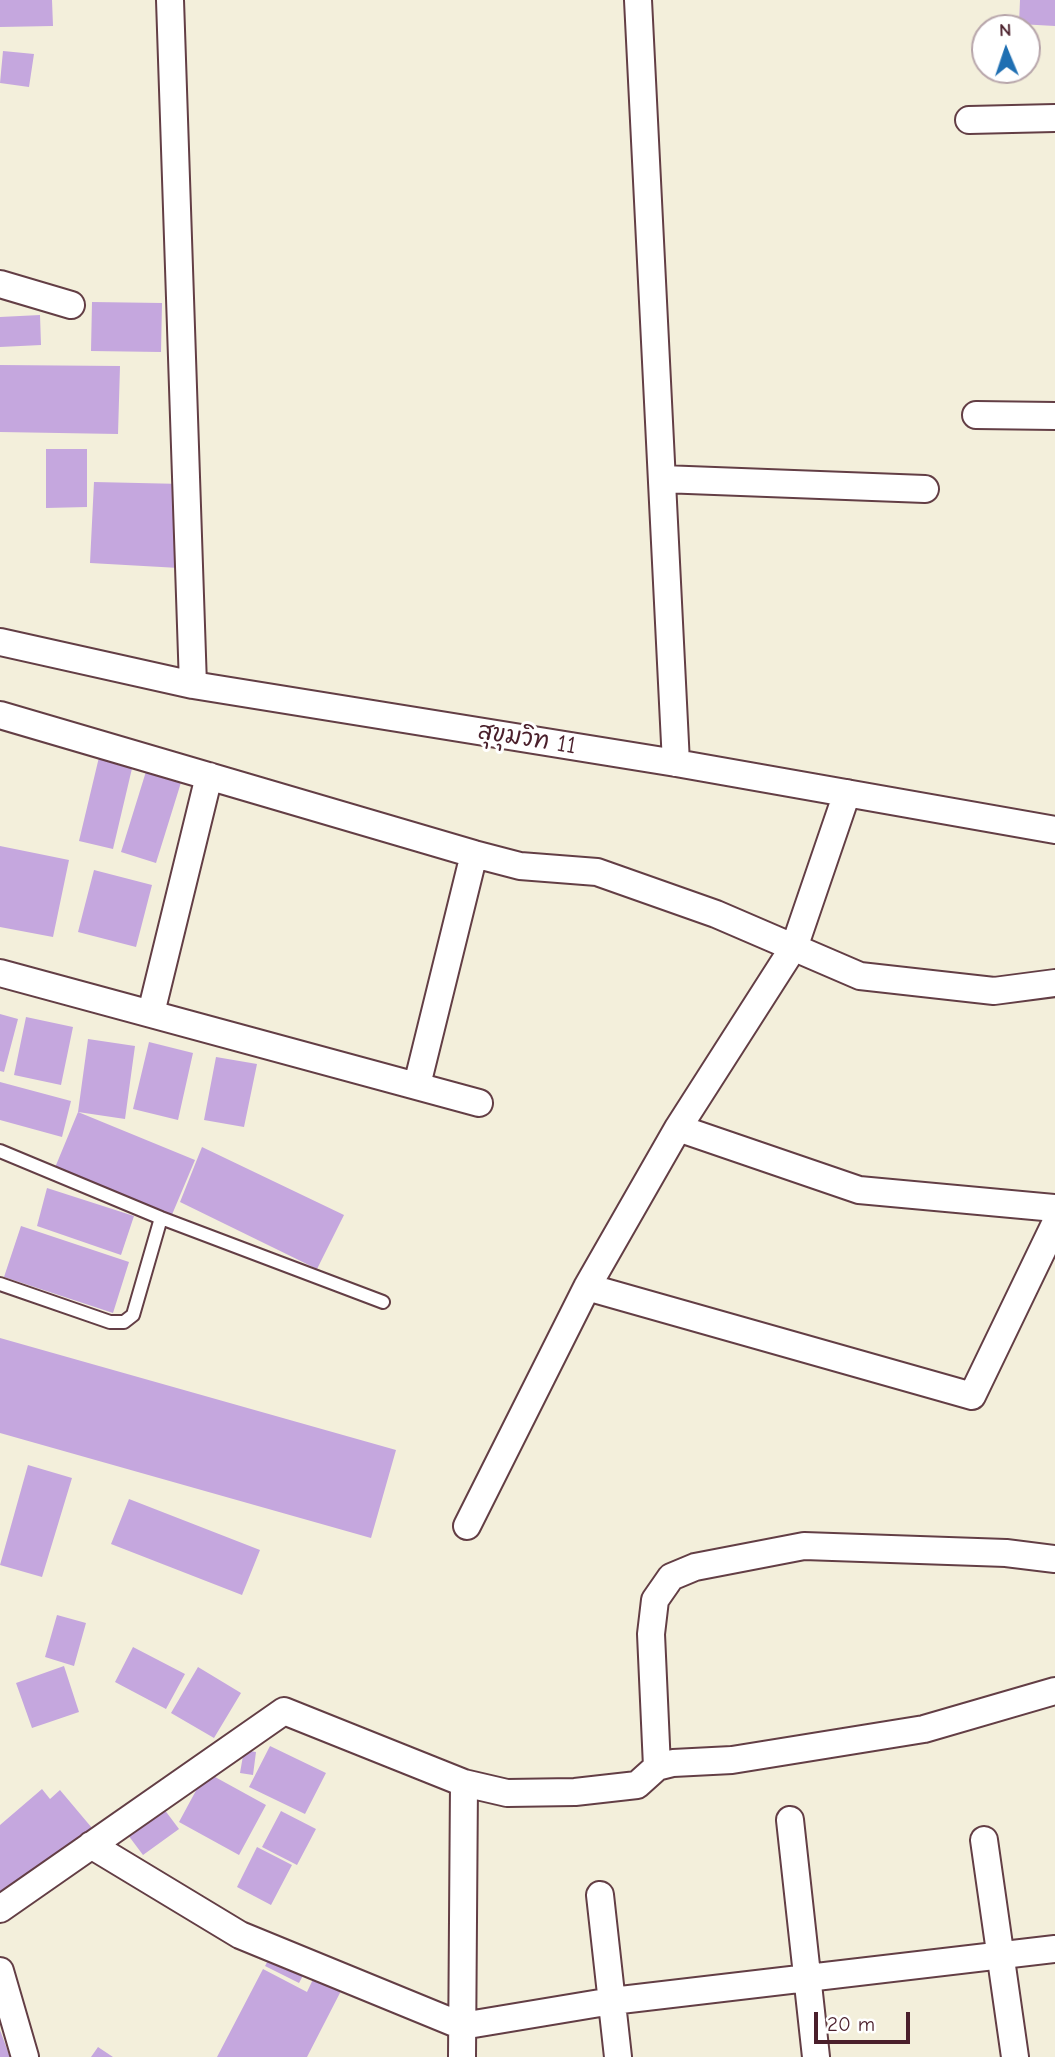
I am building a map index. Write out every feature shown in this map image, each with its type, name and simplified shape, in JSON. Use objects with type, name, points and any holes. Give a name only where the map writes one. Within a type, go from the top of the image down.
[{"type":"street","points":[[170,0],[193,685]]},
{"type":"street","points":[[638,0],[677,763]]},
{"type":"street","points":[[969,120],[1055,118]]},
{"type":"street","points":[[0,284],[71,305]]},
{"type":"street","points":[[976,415],[1055,416]]},
{"type":"street","points":[[662,479],[925,489]]},
{"type":"street","name":"สุขุมวิท 11","points":[[0,642],[193,685],[677,763],[1055,830]]},
{"type":"street","points":[[0,715],[474,854],[520,866],[597,872],[795,945],[860,976],[994,991],[1055,984]]},
{"type":"street","points":[[151,1013],[209,776]]},
{"type":"street","points":[[467,1526],[587,1286],[678,1128],[795,945],[847,793]]},
{"type":"street","points":[[417,1085],[474,854]]},
{"type":"street","points":[[0,973],[479,1103]]},
{"type":"street","points":[[678,1128],[859,1190],[1055,1208]]},
{"type":"street","points":[[587,1286],[972,1396],[1055,1224]]},
{"type":"street","points":[[657,1768],[651,1634],[655,1600],[671,1577],[695,1567],[804,1546],[1006,1553],[1055,1559]]},
{"type":"street","points":[[0,1909],[284,1711],[464,1783],[507,1793],[575,1792],[637,1785],[657,1768],[673,1763],[732,1759],[924,1729],[1055,1691]]},
{"type":"street","points":[[462,2057],[464,1783]]},
{"type":"street","points":[[790,1820],[816,2057]]},
{"type":"street","points":[[984,1840],[1015,2057]]},
{"type":"street","points":[[91,1845],[240,1935],[462,2026],[611,2001],[1055,1949]]},
{"type":"street","points":[[600,1895],[618,2057]]},
{"type":"street","points":[[0,1971],[25,2057]]},
{"type":"lane","points":[[0,1151],[161,1218],[383,1302]]},
{"type":"lane","points":[[0,1284],[110,1322],[124,1322],[133,1315],[161,1218]]},
{"type":"building","points":[[0,0],[52,0],[53,26],[0,27]]},
{"type":"building","points":[[1020,0],[1055,0],[1055,26],[1041,25],[1041,14],[1019,14]]},
{"type":"building","points":[[3,51],[34,54],[29,87],[0,83]]},
{"type":"building","points":[[92,302],[162,303],[161,352],[91,351]]},
{"type":"building","points":[[40,315],[41,345],[0,347],[0,317]]},
{"type":"building","points":[[0,365],[120,366],[118,434],[0,432]]},
{"type":"building","points":[[46,449],[87,449],[87,507],[46,508]]},
{"type":"building","points":[[94,482],[183,484],[179,568],[90,563]]},
{"type":"building","points":[[100,753],[134,760],[113,849],[79,841]]},
{"type":"building","points":[[148,765],[183,776],[156,863],[121,852]]},
{"type":"building","points":[[0,846],[69,860],[53,937],[0,927]]},
{"type":"building","points":[[94,870],[152,885],[136,947],[78,932]]},
{"type":"building","points":[[0,1014],[18,1019],[4,1072],[0,1071]]},
{"type":"building","points":[[26,1017],[73,1027],[61,1085],[14,1075]]},
{"type":"building","points":[[88,1039],[135,1046],[125,1119],[78,1112]]},
{"type":"building","points":[[149,1042],[193,1053],[178,1120],[133,1109]]},
{"type":"building","points":[[216,1057],[257,1064],[244,1127],[204,1120]]},
{"type":"building","points":[[0,1082],[71,1101],[62,1137],[0,1120]]},
{"type":"building","points":[[78,1112],[195,1160],[171,1217],[54,1170]]},
{"type":"building","points":[[202,1147],[344,1215],[317,1269],[180,1202]]},
{"type":"building","points":[[47,1188],[134,1216],[121,1255],[37,1226]]},
{"type":"building","points":[[21,1226],[129,1262],[113,1313],[4,1277]]},
{"type":"building","points":[[0,1338],[396,1450],[371,1538],[0,1433]]},
{"type":"building","points":[[28,1465],[72,1478],[42,1577],[0,1565]]},
{"type":"building","points":[[129,1499],[260,1550],[242,1595],[111,1544]]},
{"type":"building","points":[[57,1615],[86,1623],[74,1666],[45,1657]]},
{"type":"building","points":[[133,1647],[185,1674],[166,1709],[115,1682]]},
{"type":"building","points":[[64,1666],[79,1712],[32,1728],[16,1683]]},
{"type":"building","points":[[198,1667],[241,1693],[214,1738],[171,1713]]},
{"type":"building","points":[[270,1746],[326,1773],[305,1814],[249,1787]]},
{"type":"building","points":[[244,1750],[256,1752],[253,1775],[240,1773]]},
{"type":"building","points":[[206,1772],[266,1805],[239,1855],[179,1822]]},
{"type":"building","points":[[42,1789],[50,1799],[60,1790],[92,1828],[0,1908],[0,1825]]},
{"type":"building","points":[[164,1809],[179,1829],[143,1855],[128,1835]]},
{"type":"building","points":[[281,1811],[316,1829],[297,1865],[262,1847]]},
{"type":"building","points":[[257,1847],[292,1865],[271,1905],[237,1887]]},
{"type":"building","points":[[273,1951],[307,1968],[299,1983],[265,1966]]},
{"type":"building","points":[[263,1969],[307,1992],[315,1975],[342,1989],[307,2057],[217,2057]]},
{"type":"building","points":[[0,2030],[10,2057],[0,2057]]},
{"type":"building","points":[[98,2047],[113,2057],[91,2057]]}]
